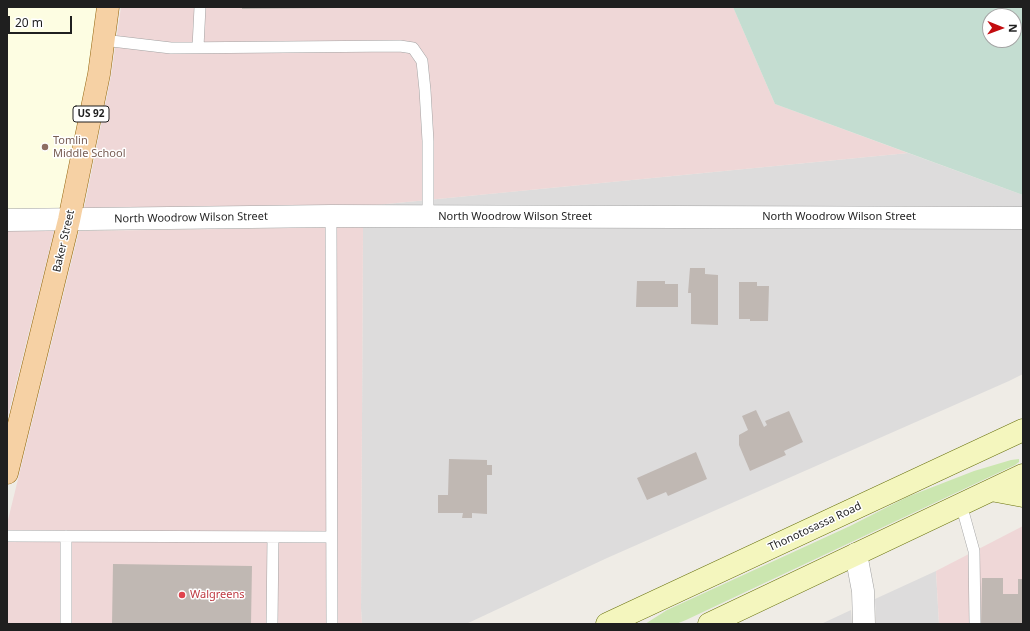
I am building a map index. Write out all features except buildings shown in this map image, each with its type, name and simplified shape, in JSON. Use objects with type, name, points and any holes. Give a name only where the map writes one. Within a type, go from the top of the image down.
[{"type":"main road","name":"Baker Street","points":[[7,472],[13,424],[69,220],[98,74],[108,7]]},
{"type":"main road","name":"Thonotosassa Road","points":[[607,624],[1023,430]]},
{"type":"main road","points":[[708,624],[1023,475]]},
{"type":"main road","points":[[991,490],[1023,496]]},
{"type":"street","name":"North Woodrow Wilson Street","points":[[7,220],[331,216],[1023,218]]},
{"type":"street","points":[[856,554],[863,591],[864,624]]},
{"type":"lane","points":[[198,47],[200,7]]},
{"type":"lane","points":[[103,40],[171,48],[400,46],[413,48],[422,61],[426,90],[428,217]]},
{"type":"lane","points":[[331,216],[332,624]]},
{"type":"lane","points":[[961,504],[974,551],[975,624]]},
{"type":"lane","points":[[7,536],[331,537]]},
{"type":"lane","points":[[66,536],[66,624]]},
{"type":"lane","points":[[272,624],[273,537]]},
{"type":"shaded area","name":"Tomlin Middle School","points":[[7,7],[108,7],[69,220],[7,220]]},
{"type":"shaded area","points":[[121,7],[733,7],[775,104],[908,153],[376,205],[84,209],[111,76]]},
{"type":"shaded area","points":[[733,7],[1023,7],[1023,195],[775,104]]},
{"type":"shaded area","points":[[908,153],[1023,195],[1023,207],[376,205]]},
{"type":"shaded area","points":[[363,227],[1023,229],[1023,374],[607,558],[466,624],[362,624]]},
{"type":"shaded area","points":[[363,227],[362,624],[7,624],[7,524],[79,231]]},
{"type":"shaded area","points":[[7,231],[54,231],[7,420]]},
{"type":"shaded area","points":[[1023,526],[1023,624],[939,624],[936,571]]},
{"type":"shaded area","points":[[936,571],[939,624],[876,624],[875,599]]},
{"type":"shaded area","points":[[851,610],[852,624],[821,624]]},
{"type":"green space","points":[[1019,459],[1019,462],[1015,465],[686,620],[676,624],[645,624],[667,610],[850,526],[907,497],[974,471]]},
{"type":"place","name":"Tomlin Middle School","points":[[45,147]]},
{"type":"place","name":"Walgreens","points":[[182,595]]}]
